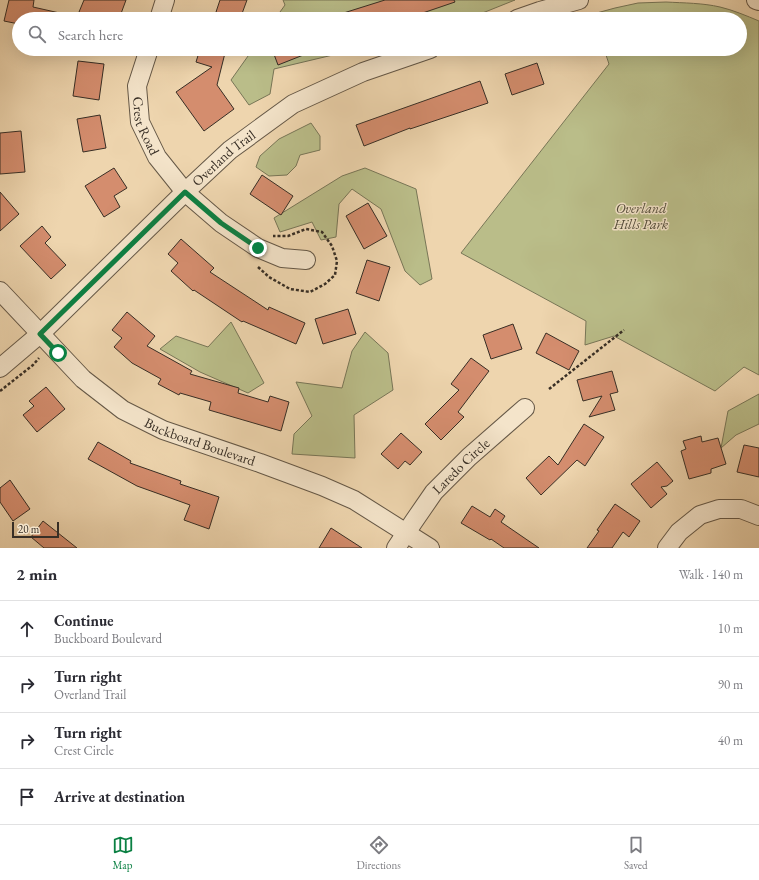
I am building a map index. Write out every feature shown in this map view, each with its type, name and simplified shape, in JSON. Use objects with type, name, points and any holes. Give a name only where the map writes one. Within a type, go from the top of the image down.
[{"type":"street","points":[[161,12],[165,0]]},
{"type":"street","points":[[537,12],[579,0]]},
{"type":"street","name":"Crest Road","points":[[147,56],[137,86],[140,122],[157,157],[185,192],[221,223],[258,248],[282,258],[306,260]]},
{"type":"street","name":"Overland Trail","points":[[0,368],[40,334],[230,150],[293,104],[363,72],[410,56]]},
{"type":"street","name":"Buckboard Boulevard","points":[[0,291],[82,379],[123,410],[163,430],[260,463],[322,486],[354,500],[430,548]]},
{"type":"street","name":"Laredo Circle","points":[[396,548],[434,492],[469,457],[525,408]]},
{"type":"street","points":[[667,548],[679,532],[700,515],[719,509],[741,509],[759,516]]},
{"type":"path","points":[[548,389],[624,330]]},
{"type":"green space","points":[[283,0],[515,0],[485,12],[280,12],[285,5]]},
{"type":"green space","name":"Overland Hills Park","points":[[638,3],[693,3],[725,8],[737,12],[600,12]]},
{"type":"green space","name":"Overland Hills Park","points":[[747,16],[759,21],[759,375],[744,367],[715,391],[614,336],[585,345],[586,321],[461,253],[609,64],[606,56],[747,56]]},
{"type":"green space","points":[[248,56],[329,56],[274,69],[270,94],[249,105],[231,80]]},
{"type":"green space","points":[[311,123],[320,136],[320,150],[300,155],[296,166],[287,175],[269,176],[256,167],[260,156],[279,139]]},
{"type":"green space","points":[[365,168],[416,189],[432,279],[420,285],[405,271],[381,209],[352,189],[339,204],[336,237],[321,240],[312,222],[280,232],[274,218],[342,176]]},
{"type":"green space","points":[[231,322],[264,383],[248,393],[200,372],[160,349],[176,336],[208,347]]},
{"type":"green space","points":[[365,332],[388,353],[393,390],[354,415],[355,458],[292,454],[294,434],[312,416],[296,382],[342,388],[352,351]]},
{"type":"green space","points":[[759,394],[759,424],[736,435],[721,448],[728,411]]},
{"type":"building","points":[[9,0],[34,0],[33,7],[55,12],[12,12],[12,23],[4,21]]},
{"type":"building","points":[[84,0],[126,0],[122,12],[79,12]]},
{"type":"building","points":[[220,0],[247,0],[243,12],[216,12]]},
{"type":"building","points":[[385,0],[454,0],[455,2],[426,12],[347,12]]},
{"type":"building","points":[[198,56],[224,56],[217,85],[234,109],[204,131],[176,92],[212,67],[196,62]]},
{"type":"building","points":[[275,56],[301,56],[278,65]]},
{"type":"building","points":[[78,61],[104,64],[99,100],[73,96]]},
{"type":"building","points":[[537,63],[544,84],[512,95],[505,74]]},
{"type":"building","points":[[480,81],[488,103],[410,128],[364,146],[356,125]]},
{"type":"building","points":[[100,115],[106,148],[83,152],[77,119]]},
{"type":"building","points":[[21,131],[25,172],[0,174],[0,133]]},
{"type":"building","points":[[114,168],[127,188],[114,196],[120,207],[104,217],[85,186]]},
{"type":"building","points":[[262,175],[293,196],[281,215],[250,194]]},
{"type":"building","points":[[0,192],[19,214],[0,231]]},
{"type":"building","points":[[368,203],[387,236],[364,249],[346,216]]},
{"type":"building","points":[[42,226],[51,237],[45,243],[66,265],[51,279],[20,246]]},
{"type":"building","points":[[181,239],[214,268],[210,272],[268,310],[269,307],[305,323],[296,344],[243,321],[242,322],[194,290],[193,291],[171,271],[178,263],[168,254]]},
{"type":"building","points":[[367,260],[390,267],[379,301],[356,293]]},
{"type":"building","points":[[348,309],[356,334],[323,344],[315,319]]},
{"type":"building","points":[[127,312],[155,336],[147,346],[192,371],[190,374],[239,388],[238,393],[268,402],[270,396],[289,402],[281,431],[209,410],[211,402],[180,393],[179,395],[158,384],[161,379],[132,363],[114,347],[122,338],[112,330]]},
{"type":"building","points":[[513,324],[522,349],[491,359],[483,335]]},
{"type":"building","points":[[546,333],[579,351],[569,370],[536,353]]},
{"type":"building","points":[[471,358],[489,371],[458,412],[464,417],[441,440],[425,424],[459,390],[451,384]]},
{"type":"building","points":[[612,371],[618,392],[610,394],[615,410],[589,417],[602,396],[583,401],[577,380]]},
{"type":"building","points":[[46,387],[65,409],[37,432],[23,415],[34,406],[29,401]]},
{"type":"building","points":[[584,424],[604,437],[585,466],[577,460],[541,495],[526,478],[549,456],[558,465]]},
{"type":"building","points":[[401,433],[422,452],[410,465],[405,461],[398,469],[381,454]]},
{"type":"building","points":[[701,436],[702,442],[718,438],[726,464],[711,469],[711,473],[689,479],[681,451],[686,449],[683,441]]},
{"type":"building","points":[[98,442],[131,461],[130,463],[181,481],[180,484],[219,497],[209,529],[184,520],[190,505],[137,486],[88,459]]},
{"type":"building","points":[[744,445],[759,448],[759,477],[737,472]]},
{"type":"building","points":[[657,462],[673,481],[667,486],[661,487],[667,494],[651,508],[631,484]]},
{"type":"building","points":[[10,480],[30,509],[13,521],[0,502],[0,488]]},
{"type":"building","points":[[615,504],[640,521],[629,537],[623,532],[612,548],[587,548],[599,531],[597,530]]},
{"type":"building","points":[[472,506],[490,517],[495,509],[505,516],[501,522],[539,548],[504,548],[491,539],[490,540],[461,523]]},
{"type":"building","points":[[43,521],[77,548],[44,548],[31,537]]},
{"type":"building","points":[[331,528],[362,548],[319,548]]},
{"type":"route","points":[[58,353],[40,334],[185,192],[221,223],[258,248]]}]
